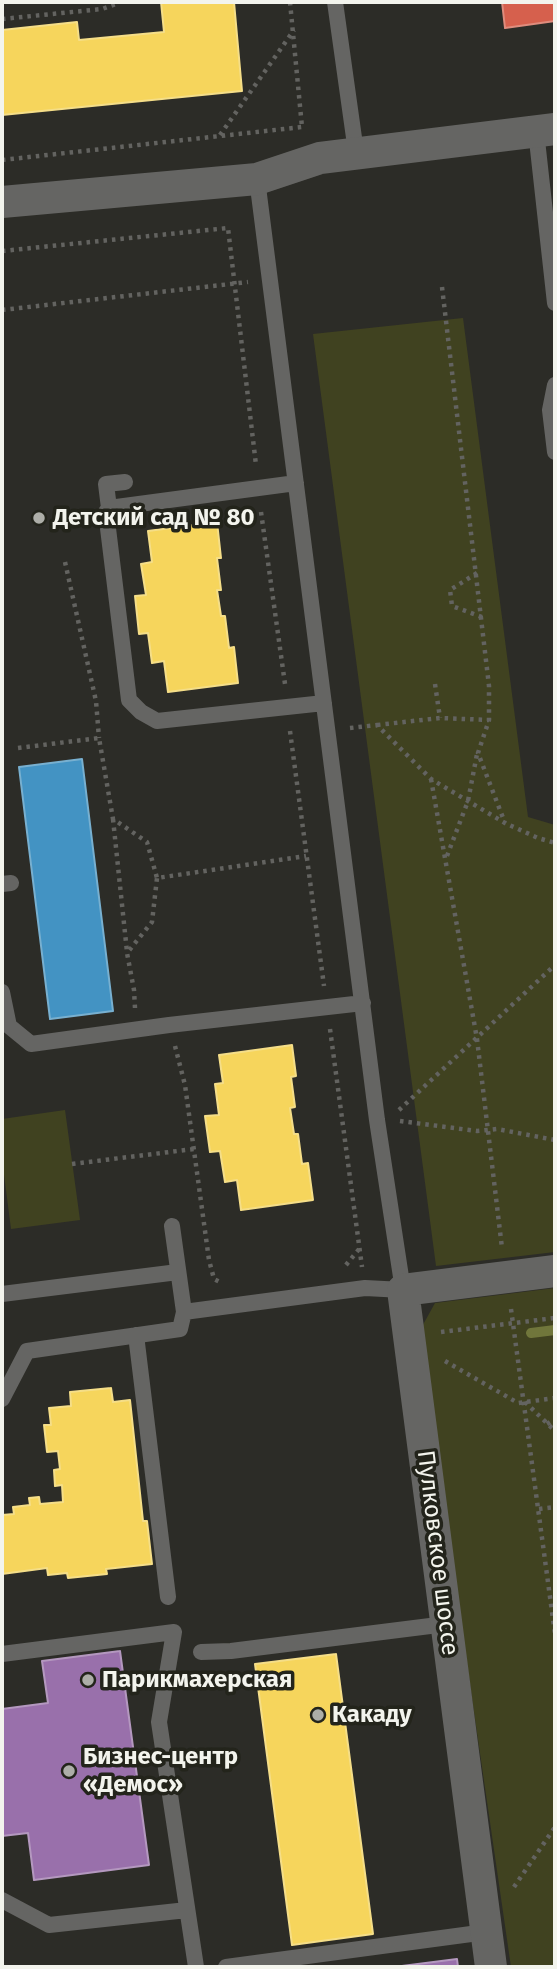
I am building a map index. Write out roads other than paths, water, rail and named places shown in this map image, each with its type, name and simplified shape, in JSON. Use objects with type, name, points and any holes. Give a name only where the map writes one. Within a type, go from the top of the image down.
[{"type":"street","points":[[2,202],[257,178],[320,158],[356,152],[545,130]]},
{"type":"street","points":[[403,1290],[555,1271]]},
{"type":"street","name":"Пулковское шоссе","points":[[403,1290],[491,1967]]},
{"type":"lane","points":[[335,2],[356,152]]},
{"type":"lane","points":[[545,130],[555,303]]},
{"type":"lane","points":[[184,1312],[365,1288],[403,1290],[383,1119],[363,1003],[257,178]]},
{"type":"lane","points":[[555,385],[550,410],[555,452]]},
{"type":"lane","points":[[125,482],[106,484],[109,508],[106,512],[129,700],[141,712],[157,721],[324,704]]},
{"type":"lane","points":[[109,508],[296,483]]},
{"type":"lane","points":[[2,992],[9,1026],[30,1044],[363,1003]]},
{"type":"lane","points":[[2,1399],[27,1351],[180,1329],[184,1312],[172,1226]]},
{"type":"lane","points":[[2,1294],[178,1272]]},
{"type":"lane","points":[[136,1335],[168,1597]]},
{"type":"lane","points":[[201,1652],[231,1651],[446,1624]]},
{"type":"lane","points":[[2,1654],[174,1632],[159,1722],[196,1967]]},
{"type":"lane","points":[[2,1900],[49,1925],[187,1910]]},
{"type":"lane","points":[[226,1967],[264,1965],[485,1927]]},
{"type":"waterway","points":[[531,1333],[555,1330]]},
{"type":"place","name":"Детский сад № 80","points":[[39,518]]},
{"type":"place","name":"Парикмахерская","points":[[88,1680]]},
{"type":"place","name":"Какаду","points":[[318,1715]]},
{"type":"place","name":"Бизнес-центр «Демос»","points":[[69,1771]]}]
